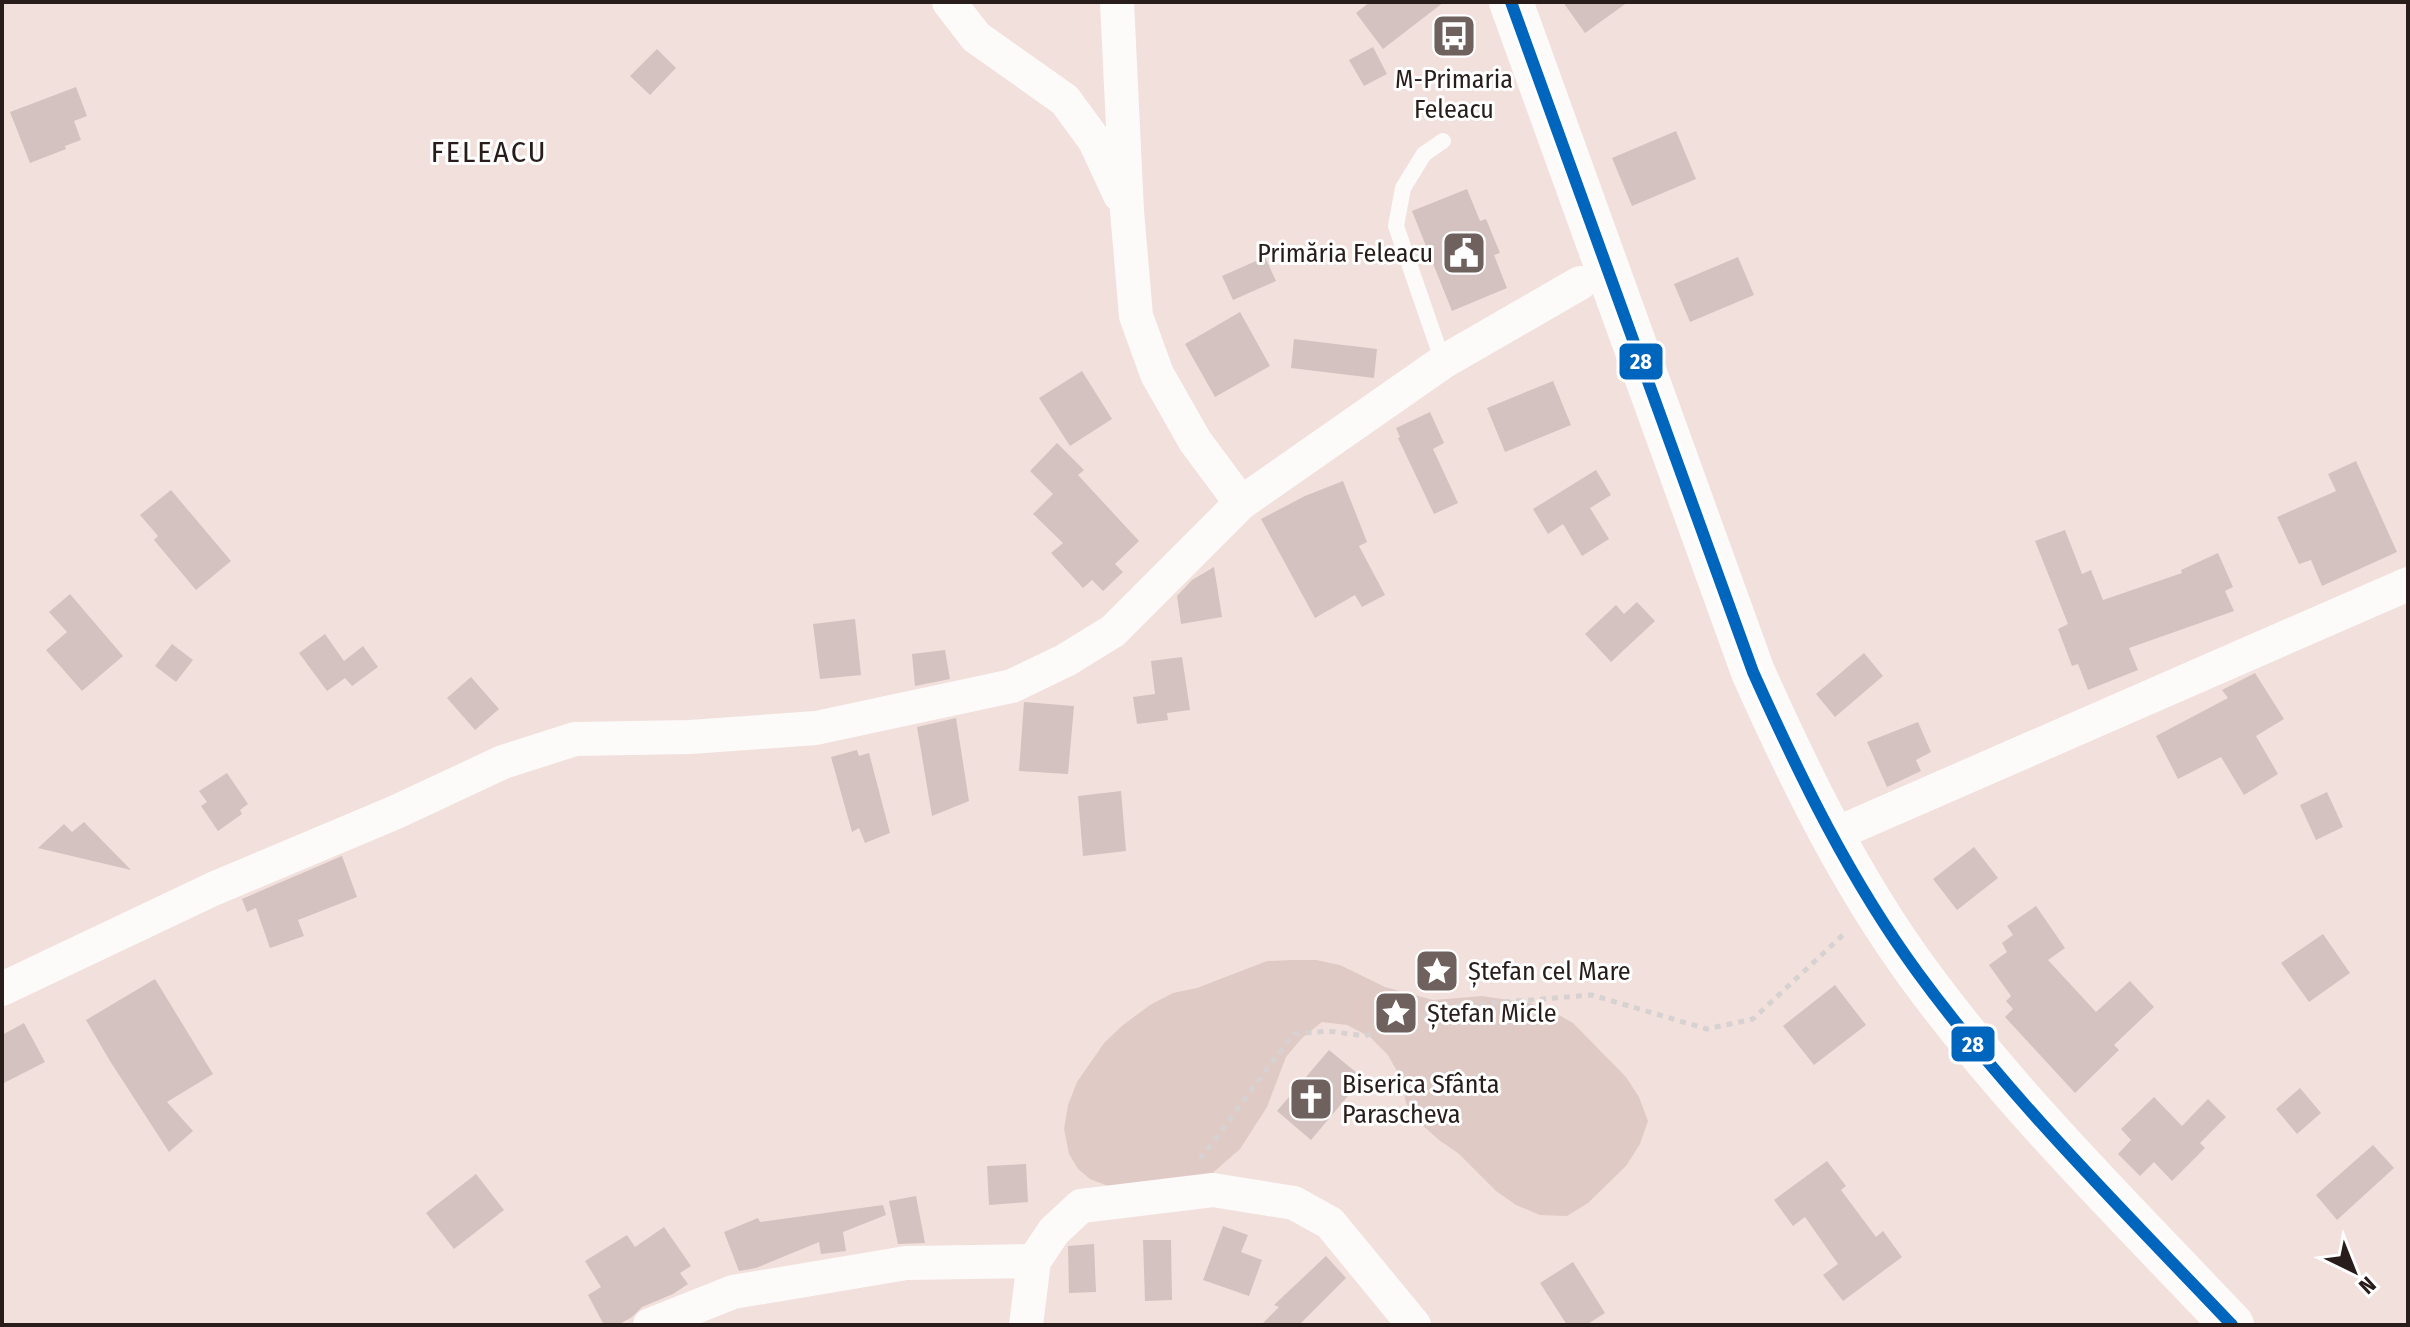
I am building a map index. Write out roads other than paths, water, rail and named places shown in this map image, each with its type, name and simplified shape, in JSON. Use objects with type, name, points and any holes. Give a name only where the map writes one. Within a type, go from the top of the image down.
[{"type":"main road","points":[[1478,2],[1726,684],[1805,850],[1897,994],[1945,1058],[1998,1120],[2190,1325]]},
{"type":"main road","points":[[1511,2],[1753,672],[1831,836],[1917,971],[1968,1039],[2022,1103],[2232,1325]]},
{"type":"street","points":[[949,2],[976,37],[1065,100],[1095,141],[1127,211]]},
{"type":"street","points":[[1117,2],[1127,211],[1136,316],[1157,374],[1195,441],[1241,503]]},
{"type":"street","points":[[2,989],[213,889],[396,812],[503,762],[575,739],[690,737],[816,728],[1012,686],[1066,660],[1113,631],[1241,503],[1443,362],[1580,283]]},
{"type":"street","points":[[1831,836],[2408,584]]},
{"type":"street","points":[[1026,1325],[1034,1261],[1054,1231],[1081,1206],[1213,1190],[1294,1203],[1330,1223],[1414,1325]]},
{"type":"street","points":[[650,1325],[733,1292],[906,1263],[1034,1261]]},
{"type":"lane","points":[[1443,141],[1424,154],[1403,188],[1396,226],[1443,362]]},
{"type":"place","name":"M-Primaria Feleacu","points":[[1454,36]]},
{"type":"place","name":"Primăria Feleacu","points":[[1464,253]]},
{"type":"place","name":"Ștefan cel Mare","points":[[1437,971]]},
{"type":"place","name":"Ștefan Micle","points":[[1396,1013]]},
{"type":"place","name":"Biserica Sfânta Parascheva","points":[[1311,1099]]},
{"type":"district","name":"FELEACU","points":[[489,152]]}]
